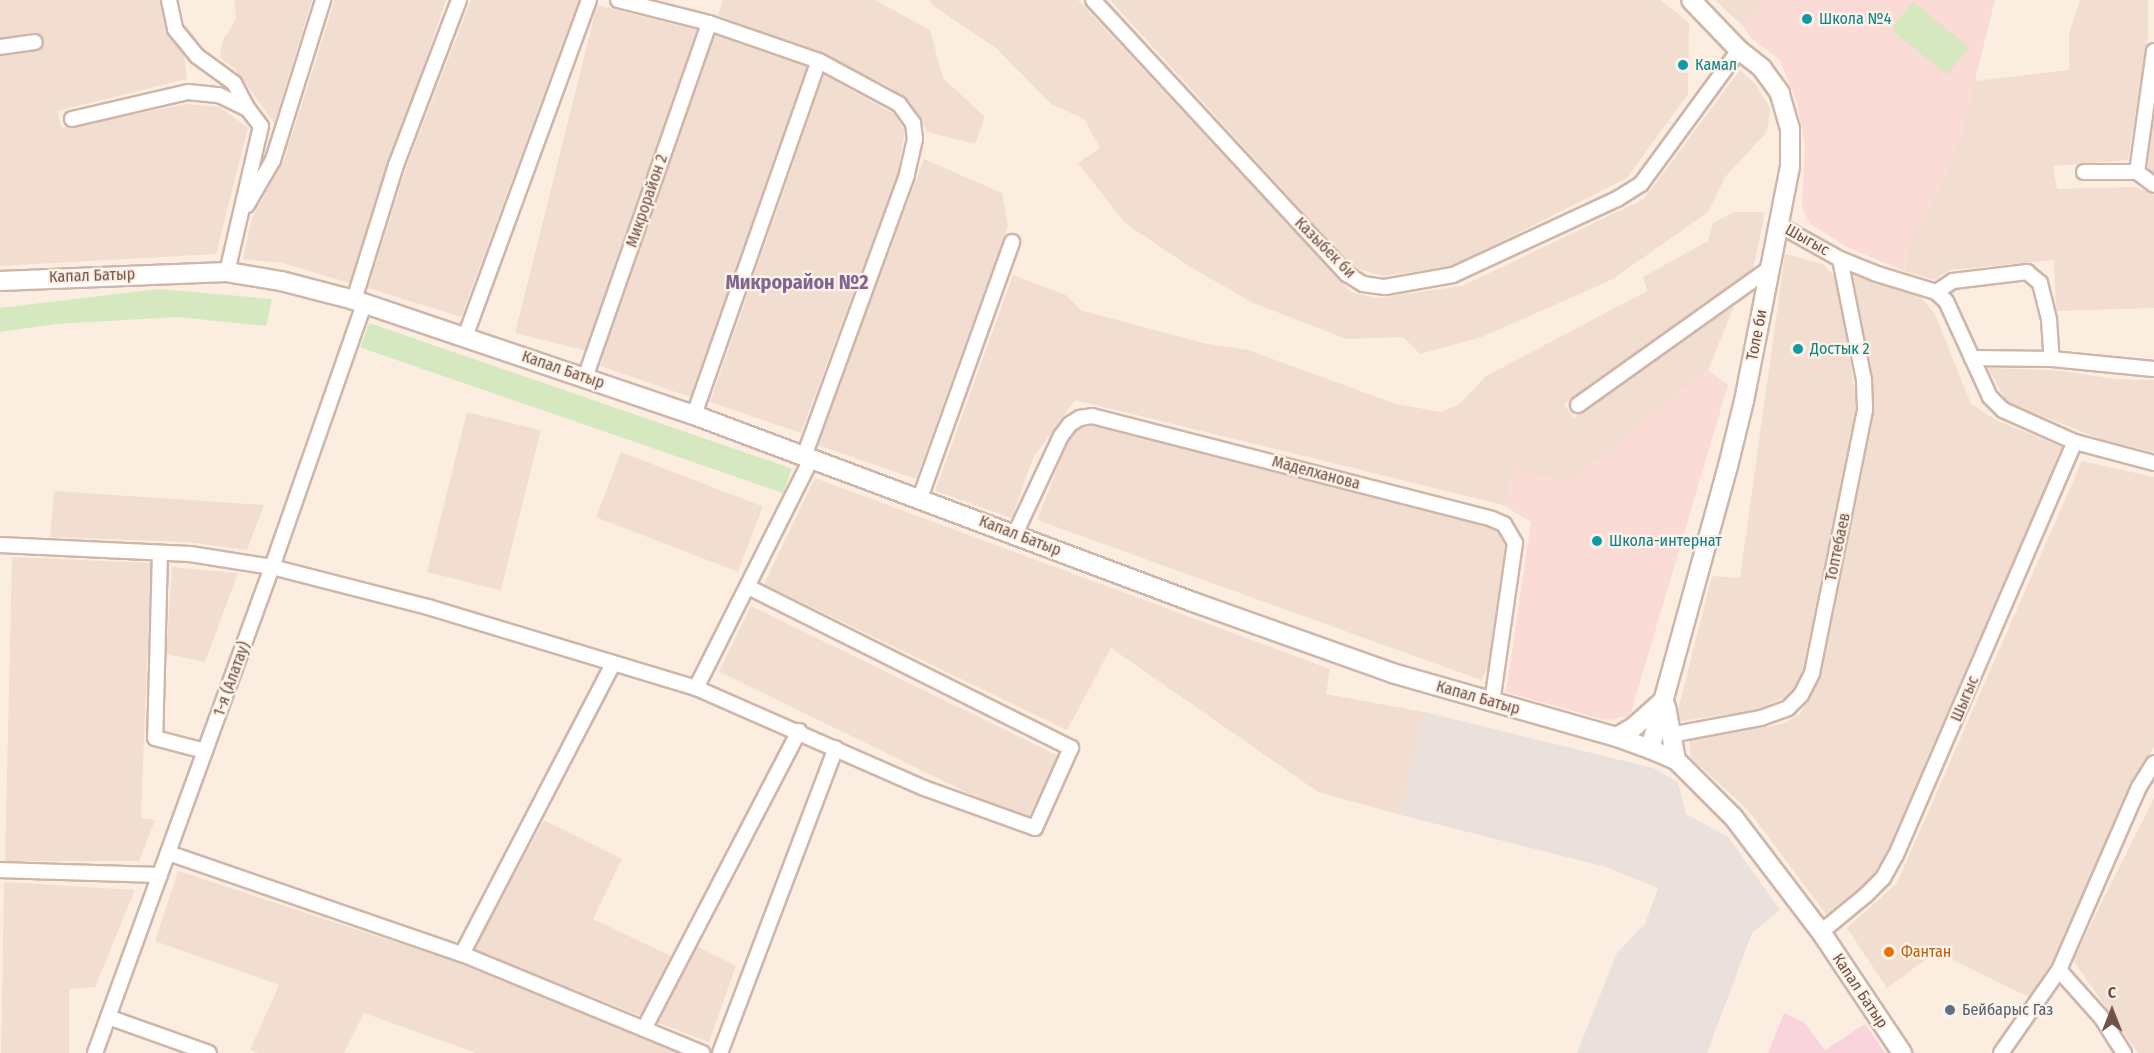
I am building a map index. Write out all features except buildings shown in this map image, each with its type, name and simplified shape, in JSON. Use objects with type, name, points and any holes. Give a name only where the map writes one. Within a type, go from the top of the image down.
[{"type":"main road","name":"Толе би","points":[[1650,749],[1728,466],[1790,166],[1790,129],[1780,93],[1762,68],[1739,50],[1691,0]]},
{"type":"main road","name":"Капал Батыр","points":[[0,281],[227,272],[281,281],[359,302],[694,415],[1193,602],[1392,673],[1617,737],[1650,749],[1676,760],[1734,818],[1821,932],[1902,1053]]},
{"type":"main road","points":[[1665,699],[1676,760]]},
{"type":"main road","points":[[1617,737],[1635,726],[1665,699]]},
{"type":"street","points":[[169,0],[176,29],[196,56],[234,83],[248,109],[261,126],[227,272]]},
{"type":"street","points":[[239,219],[273,160],[323,0]]},
{"type":"street","points":[[359,302],[396,165],[459,0]]},
{"type":"street","points":[[465,337],[589,0]]},
{"type":"street","points":[[618,0],[709,23],[819,62],[899,104],[912,123],[915,139],[907,175],[807,457],[748,587],[696,688]]},
{"type":"street","name":"Казыбек би","points":[[1093,0],[1347,274],[1363,284],[1386,287],[1453,275],[1617,199],[1641,184],[1739,50]]},
{"type":"street","name":"Микрорайон 2","points":[[585,378],[709,23]]},
{"type":"street","points":[[0,47],[35,42]]},
{"type":"street","points":[[2136,172],[2154,51]]},
{"type":"street","points":[[694,415],[819,62]]},
{"type":"street","points":[[72,119],[189,92],[219,94],[248,109]]},
{"type":"street","points":[[2084,172],[2136,172],[2154,185]]},
{"type":"street","name":"Шыгыс","points":[[1779,225],[1840,259],[1874,273],[1936,292]]},
{"type":"street","points":[[920,498],[1011,242]]},
{"type":"street","name":"Топтебаев","points":[[1670,735],[1761,718],[1788,708],[1802,695],[1812,673],[1865,409],[1864,380],[1840,259]]},
{"type":"street","points":[[1578,405],[1770,268]]},
{"type":"street","points":[[2052,359],[2049,320],[2040,283],[2027,272],[1953,281],[1936,292],[1946,301],[1990,397],[2003,410],[2075,442],[2154,463]]},
{"type":"street","name":"1-я (Алатау)","points":[[95,1053],[272,567],[359,302]]},
{"type":"street","points":[[1972,358],[2052,359],[2154,369]]},
{"type":"street","name":"Маделханова","points":[[1015,534],[1061,436],[1070,423],[1092,416],[1492,519],[1504,524],[1515,543],[1492,703]]},
{"type":"street","name":"Шыгыс","points":[[1821,932],[1883,878],[1896,855],[2075,442]]},
{"type":"street","points":[[0,545],[190,554],[272,567],[428,607],[696,688],[799,731],[924,788],[1035,828],[1071,748],[748,587]]},
{"type":"street","points":[[160,553],[154,738],[206,751]]},
{"type":"street","points":[[462,954],[613,664]]},
{"type":"street","points":[[644,1029],[799,731]]},
{"type":"street","points":[[720,1053],[836,748]]},
{"type":"street","points":[[2001,1053],[2059,970],[2139,788],[2154,763]]},
{"type":"street","points":[[168,853],[462,954],[702,1053]]},
{"type":"street","points":[[0,870],[160,874]]},
{"type":"street","points":[[2059,970],[2101,1017],[2124,1053]]},
{"type":"street","points":[[108,1017],[209,1053]]},
{"type":"shaded area","points":[[0,0],[159,0],[170,38],[184,55],[187,79],[57,111],[62,128],[187,104],[220,107],[248,128],[216,254],[0,266]]},
{"type":"shaded area","points":[[234,0],[312,0],[274,123],[235,69],[220,57],[222,42],[236,19]]},
{"type":"shaded area","points":[[335,0],[446,0],[350,283],[282,263],[243,259],[252,218],[284,160]]},
{"type":"shaded area","points":[[471,0],[579,0],[461,317],[368,288],[407,165]]},
{"type":"shaded area","points":[[723,0],[875,0],[930,30],[943,78],[985,117],[975,144],[927,132],[910,103],[889,86],[718,15]]},
{"type":"shaded area","points":[[929,0],[1078,0],[1351,292],[1376,298],[1462,286],[1644,199],[1740,70],[1757,86],[1770,108],[1767,132],[1725,177],[1708,212],[1613,279],[1482,337],[1420,354],[1403,337],[1347,339],[1253,303],[1187,265],[1125,223],[1078,163],[1100,148],[1084,119],[1051,104],[997,49],[935,7]]},
{"type":"shaded area","points":[[1110,0],[1661,0],[1689,23],[1688,94],[1627,178],[1453,266],[1383,276],[1354,268]]},
{"type":"shaded area","points":[[1715,0],[1764,0],[1743,26]]},
{"type":"shaded area","points":[[1764,0],[1995,0],[1963,129],[1944,180],[1911,238],[1904,271],[1849,248],[1810,224],[1802,207],[1805,143],[1797,103],[1780,60],[1750,37],[1743,26]]},
{"type":"shaded area","points":[[2080,0],[2148,0],[2148,36],[2128,160],[2053,166],[2057,189],[2136,187],[2154,195],[2154,308],[2056,311],[2054,260],[1950,270],[1934,280],[1904,271],[1911,238],[1944,180],[1963,129],[1975,81],[2069,70],[2069,33]]},
{"type":"shaded area","points":[[597,5],[697,30],[615,358],[515,333]]},
{"type":"shaded area","points":[[714,35],[808,67],[694,398],[600,366]]},
{"type":"shaded area","points":[[824,75],[894,114],[905,131],[897,176],[801,433],[710,402]]},
{"type":"shaded area","points":[[2154,112],[2154,175],[2146,165]]},
{"type":"shaded area","points":[[924,159],[1002,193],[1008,226],[916,479],[817,445]]},
{"type":"shaded area","points":[[1734,212],[1765,212],[1753,269],[1564,404],[1573,418],[1734,306],[1708,370],[1569,483],[1515,470],[1503,505],[1075,400],[1033,458],[1012,518],[935,491],[1013,275],[1066,295],[1080,310],[1203,343],[1248,350],[1396,404],[1441,412],[1459,404],[1486,376],[1647,291],[1643,277],[1708,241],[1713,223]]},
{"type":"shaded area","points":[[1785,254],[1823,264],[1838,280],[1855,393],[1855,421],[1803,678],[1785,697],[1758,710],[1675,722],[1712,576],[1740,578]]},
{"type":"shaded area","points":[[1853,275],[1919,295],[1935,314],[1971,404],[1996,420],[2064,448],[1886,857],[1869,881],[1826,914],[1747,809],[1691,758],[1689,739],[1783,724],[1800,714],[1816,687],[1872,408],[1869,364]]},
{"type":"shaded area","points":[[1988,368],[2054,370],[2115,379],[2154,380],[2154,452],[2103,440],[2007,402]]},
{"type":"shaded area","points":[[1708,370],[1728,385],[1630,716],[1605,720],[1506,692],[1531,522],[1503,505],[1515,470],[1569,483]]},
{"type":"shaded area","points":[[467,412],[541,430],[501,590],[427,572]]},
{"type":"shaded area","points":[[1082,425],[1100,425],[1492,526],[1502,534],[1507,548],[1493,658],[1481,680],[1037,520],[1073,428]]},
{"type":"shaded area","points":[[621,452],[763,506],[738,572],[596,517]]},
{"type":"shaded area","points":[[2082,461],[2154,477],[2154,747],[2128,791],[2055,957],[2029,997],[1936,952],[1887,988],[1847,928],[1897,883]]},
{"type":"shaded area","points":[[815,478],[1330,669],[1326,694],[1424,712],[1401,815],[1318,792],[1111,648],[1067,730],[764,584]]},
{"type":"shaded area","points":[[54,491],[264,505],[247,550],[186,542],[50,537]]},
{"type":"shaded area","points":[[12,557],[151,563],[141,818],[155,820],[139,861],[5,861]]},
{"type":"shaded area","points":[[172,567],[238,573],[205,662],[166,654]]},
{"type":"shaded area","points":[[751,606],[1058,756],[1026,822],[719,672]]},
{"type":"shaded area","points":[[1424,712],[1653,768],[1678,782],[1686,814],[1728,837],[1780,910],[1752,933],[1707,1053],[1577,1053],[1617,953],[1645,924],[1658,888],[1606,867],[1401,815]]},
{"type":"shaded area","points":[[2154,798],[2154,1053],[2138,1053],[2073,960]]},
{"type":"shaded area","points":[[544,820],[622,859],[593,919],[671,956],[641,1016],[474,950]]},
{"type":"shaded area","points":[[178,871],[456,962],[678,1053],[476,1053],[364,1013],[344,1053],[258,1053],[250,1050],[279,985],[155,941]]},
{"type":"shaded area","points":[[4,882],[135,890],[95,987],[69,989],[69,1053],[1,1053]]},
{"type":"shaded area","points":[[696,946],[736,966],[709,1042],[658,1023]]},
{"type":"shaded area","points":[[1784,1013],[1804,1022],[1825,1050],[1865,1024],[1885,1053],[1768,1053]]},
{"type":"green space","points":[[1913,2],[1969,47],[1947,75],[1891,29]]},
{"type":"green space","points":[[159,289],[272,299],[266,326],[178,317],[56,324],[0,332],[0,308]]},
{"type":"green space","points":[[369,323],[792,469],[783,493],[361,348]]},
{"type":"place","name":"Школа №4","points":[[1807,19]]},
{"type":"place","name":"Камал","points":[[1683,65]]},
{"type":"place","name":"Достык 2","points":[[1798,349]]},
{"type":"place","name":"Школа-интернат","points":[[1597,541]]},
{"type":"place","name":"Фантан","points":[[1889,952]]},
{"type":"place","name":"Бейбарыс Газ","points":[[1950,1010]]},
{"type":"district","name":"Микрорайон №2","points":[[797,282]]}]
